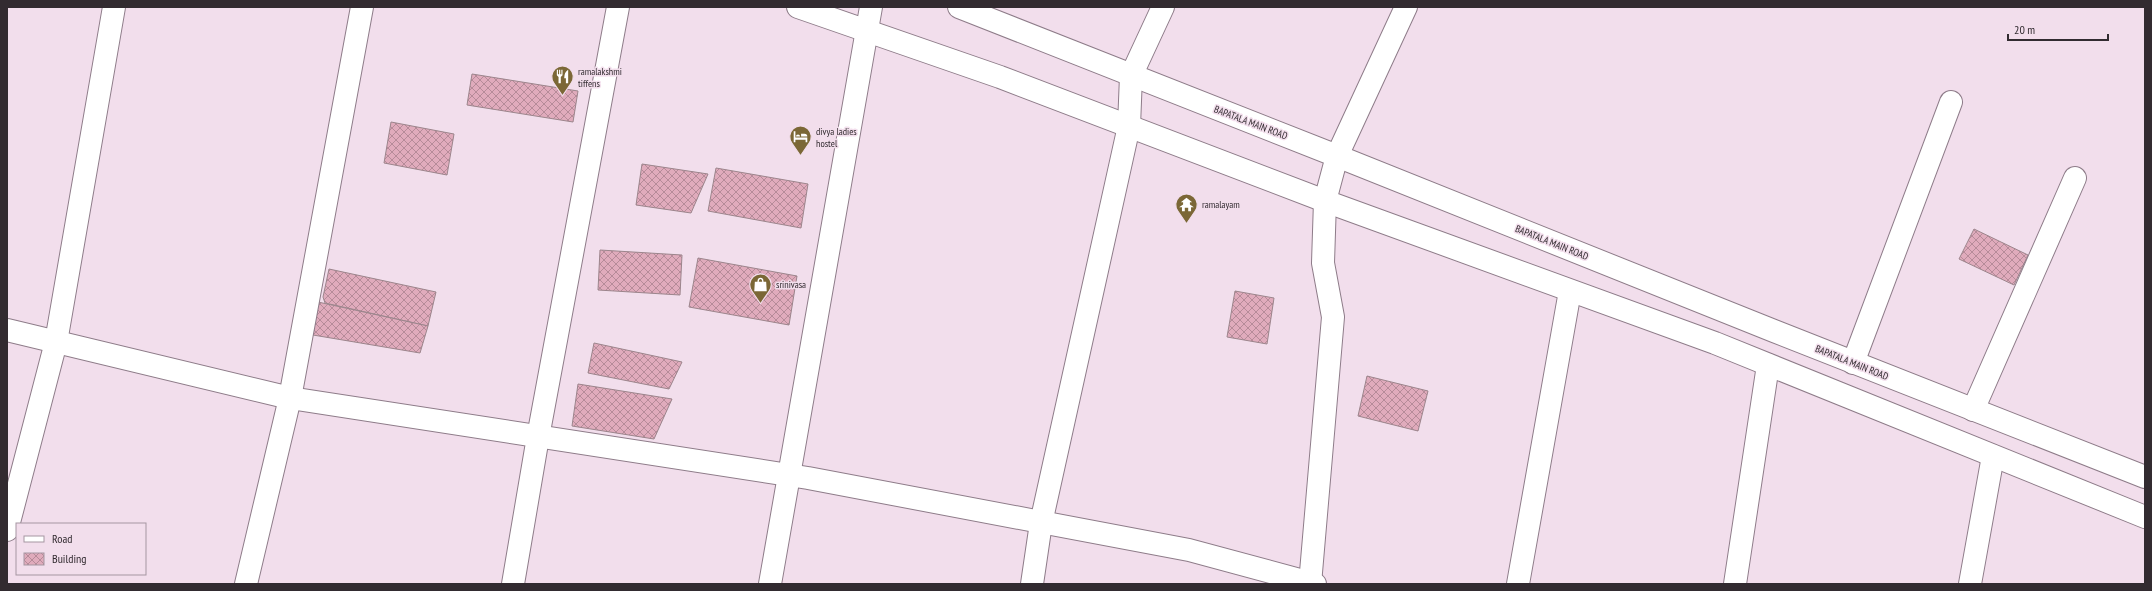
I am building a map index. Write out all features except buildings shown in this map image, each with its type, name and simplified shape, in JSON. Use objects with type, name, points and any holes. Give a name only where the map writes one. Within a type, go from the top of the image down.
[{"type":"street","points":[[7,530],[56,342],[114,7]]},
{"type":"street","points":[[246,584],[290,398],[362,7]]},
{"type":"street","points":[[513,584],[538,437],[618,7]]},
{"type":"street","points":[[798,7],[1000,77],[1324,201],[1715,343],[2145,517]]},
{"type":"street","points":[[770,584],[871,7]]},
{"type":"street","name":"BAPATALA MAIN ROAD","points":[[959,7],[1337,156],[1853,363],[2145,477]]},
{"type":"street","points":[[1032,584],[1041,523],[1128,126],[1131,76],[1163,7]]},
{"type":"street","points":[[7,330],[290,398],[789,475],[1189,550],[1312,583],[1333,317],[1323,263],[1324,201],[1337,156],[1406,7]]},
{"type":"street","points":[[1853,363],[1951,102]]},
{"type":"street","points":[[1973,410],[2075,178]]},
{"type":"street","points":[[1518,584],[1570,291]]},
{"type":"street","points":[[1735,584],[1768,365]]},
{"type":"street","points":[[1970,584],[1993,456]]},
{"type":"place","name":"ramalakshmi tiffens","points":[[562,96]]},
{"type":"place","name":"divya ladies hostel","points":[[801,156]]},
{"type":"place","name":"ramalayam","points":[[1186,224]]},
{"type":"place","name":"srinivasa","points":[[760,304]]}]
